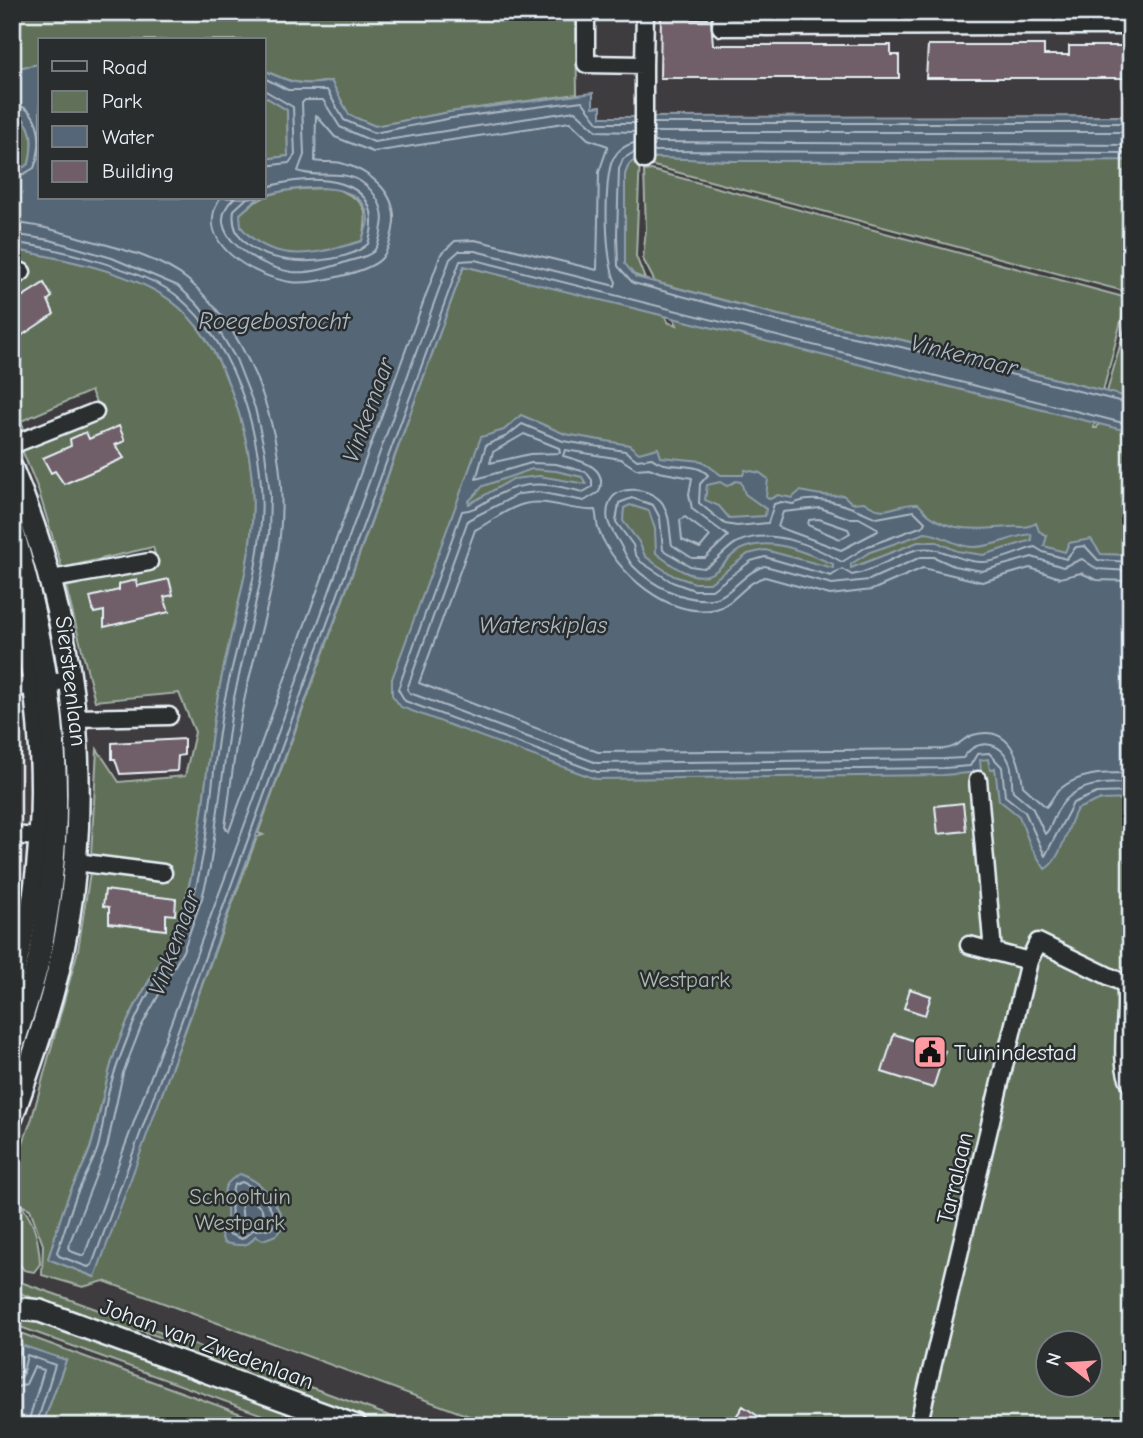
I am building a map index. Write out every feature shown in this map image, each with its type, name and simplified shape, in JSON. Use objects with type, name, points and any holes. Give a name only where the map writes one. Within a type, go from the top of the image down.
[{"type":"main road","name":"Siersteenlaan","points":[[12,469],[33,518],[52,579],[72,680],[79,775],[76,863],[56,980],[12,1117]]},
{"type":"main road","name":"Siersteenlaan","points":[[12,528],[35,606],[40,684],[56,778],[56,842],[37,964],[12,1048]]},
{"type":"main road","name":"Johan van Zwedenlaan","points":[[12,1294],[40,1311],[356,1426]]},
{"type":"main road","name":"Johan van Zwedenlaan","points":[[12,1308],[40,1311]]},
{"type":"street","points":[[586,12],[586,64],[644,65]]},
{"type":"street","points":[[644,160],[645,12]]},
{"type":"street","points":[[722,12],[721,26],[1059,19],[1131,26]]},
{"type":"street","points":[[12,445],[95,412]]},
{"type":"street","points":[[52,579],[149,562]]},
{"type":"street","name":"Siersteenlaan","points":[[12,590],[40,684],[35,873],[13,987]]},
{"type":"street","points":[[12,688],[72,680]]},
{"type":"street","name":"Siersteenlaan","points":[[75,719],[169,716]]},
{"type":"street","points":[[978,780],[993,952]]},
{"type":"street","points":[[12,835],[38,837]]},
{"type":"street","points":[[76,863],[163,873]]},
{"type":"street","name":"Tarralaan","points":[[918,1426],[1028,961],[1038,942],[1125,984],[1128,1001],[1125,1069],[1131,1084]]},
{"type":"street","points":[[969,945],[1028,961]]},
{"type":"green space","points":[[12,12],[576,12],[577,94],[375,126],[349,115],[331,81],[313,84],[296,82],[266,71],[266,38],[38,38],[38,64],[12,69]]},
{"type":"green space","points":[[266,97],[287,110],[288,156],[266,159]]},
{"type":"green space","points":[[12,109],[25,120],[32,140],[29,164],[14,175]]},
{"type":"green space","points":[[640,157],[636,256],[645,279],[630,273],[625,264],[625,174],[629,164]]},
{"type":"green space","points":[[647,157],[734,161],[1131,160],[1131,293],[650,165],[647,163]]},
{"type":"green space","points":[[651,170],[1127,298],[1103,391],[902,340],[778,315],[655,282],[643,259],[646,229],[644,171]]},
{"type":"green space","points":[[334,188],[353,196],[365,213],[362,241],[330,250],[298,254],[267,248],[253,240],[240,227],[240,214],[251,205],[259,200],[266,200],[266,196],[272,194],[295,189]]},
{"type":"green space","name":"Westpark","points":[[12,249],[73,261],[135,281],[180,308],[206,339],[225,375],[244,431],[251,472],[253,509],[250,545],[217,701],[193,869],[178,923],[117,1047],[90,1149],[64,1208],[48,1259],[94,1277],[257,837],[263,835],[258,833],[464,266],[664,315],[669,323],[677,325],[673,317],[1095,422],[1094,428],[1097,428],[1099,422],[1131,432],[1131,1426],[496,1426],[104,1281],[83,1287],[42,1275],[43,1245],[30,1209],[21,1205],[35,1233],[40,1264],[34,1272],[24,1270],[12,1254],[12,1173],[32,1118],[78,950],[90,872],[168,882],[170,866],[91,855],[97,749],[119,782],[185,776],[195,732],[179,693],[95,701],[66,587],[158,565],[153,547],[62,568],[38,489],[22,450],[102,416],[91,391],[21,421],[25,431],[16,435],[12,429],[12,286],[28,275],[20,263],[12,268]]},
{"type":"green space","points":[[1131,306],[1131,398],[1107,392]]},
{"type":"green space","points":[[12,1279],[417,1426],[379,1426],[170,1350],[166,1339],[139,1330],[134,1337],[12,1290]]},
{"type":"green space","points":[[12,1314],[34,1319],[331,1426],[293,1426],[12,1324]]},
{"type":"green space","points":[[12,1330],[274,1426],[42,1426],[66,1360],[21,1346],[18,1357],[12,1355]]},
{"type":"water","points":[[38,64],[38,200],[256,200],[240,214],[241,227],[268,247],[298,254],[330,250],[362,241],[368,220],[364,206],[355,196],[342,191],[308,188],[266,196],[266,159],[288,156],[287,110],[266,97],[266,71],[296,82],[313,84],[331,81],[349,115],[375,126],[450,112],[593,93],[593,107],[601,106],[601,117],[1131,116],[1131,160],[734,161],[640,157],[629,164],[625,174],[625,264],[636,277],[778,315],[902,340],[1131,398],[1131,432],[464,266],[95,1277],[48,1259],[70,1192],[90,1150],[117,1048],[128,1020],[178,923],[193,869],[217,701],[250,546],[253,510],[251,472],[244,432],[225,375],[206,339],[180,308],[154,290],[115,273],[73,261],[12,249],[12,174],[29,164],[32,140],[25,120],[12,109],[12,69]]},
{"type":"water","name":"Waterskiplas","points":[[521,415],[565,434],[629,445],[639,453],[658,448],[661,457],[702,461],[721,475],[743,475],[745,470],[760,473],[768,479],[766,496],[770,499],[778,495],[792,498],[800,491],[843,495],[852,503],[864,502],[884,510],[918,504],[938,521],[948,525],[978,529],[1023,527],[1036,523],[1039,531],[1047,536],[1044,546],[1065,552],[1069,543],[1091,539],[1101,554],[1131,555],[1131,799],[1099,800],[1077,809],[1060,851],[1045,869],[1031,847],[1019,816],[999,800],[995,768],[990,770],[988,759],[980,760],[981,772],[943,775],[596,779],[401,707],[392,695],[392,679],[481,437],[504,430]],"holes":[[[532,469],[582,477],[586,484],[539,476],[513,479],[469,504],[483,486]],[[736,481],[741,482],[745,494],[766,509],[765,516],[729,518],[719,506],[705,500],[707,485],[720,482],[727,486]],[[630,505],[649,511],[655,529],[656,553],[691,574],[707,575],[739,550],[767,544],[801,551],[833,564],[833,568],[765,550],[748,554],[710,583],[695,583],[674,576],[645,556],[639,542],[623,521],[624,508]],[[925,533],[972,547],[987,546],[1031,534],[1032,540],[983,555],[957,551],[937,542],[918,542],[851,568],[851,564],[870,552]]]},
{"type":"water","points":[[240,1174],[263,1187],[285,1224],[276,1235],[263,1240],[255,1236],[249,1243],[242,1245],[224,1243],[221,1235],[227,1218],[225,1189],[232,1179]]},
{"type":"water","points":[[21,1345],[66,1360],[42,1426],[12,1426],[12,1395]]},
{"type":"building","points":[[661,12],[685,12],[685,19],[711,19],[713,45],[891,45],[891,55],[899,55],[899,78],[660,78]]},
{"type":"building","points":[[928,45],[1044,45],[1044,55],[1069,55],[1069,46],[1131,46],[1131,78],[926,78]]},
{"type":"building","points":[[44,283],[52,297],[48,300],[54,314],[12,342],[12,303]]},
{"type":"building","points":[[119,426],[125,441],[115,445],[124,458],[64,484],[55,471],[51,473],[43,458],[71,446],[70,439],[86,432],[89,439]]},
{"type":"building","points":[[169,579],[173,595],[164,597],[169,612],[104,627],[104,611],[94,613],[90,597],[119,590],[119,584],[136,580],[137,586]]},
{"type":"building","points":[[184,739],[184,755],[178,756],[177,771],[120,774],[115,759],[112,759],[112,743]]},
{"type":"building","points":[[963,803],[966,831],[938,834],[935,806]]},
{"type":"building","points":[[105,890],[176,899],[175,915],[166,914],[166,930],[109,923],[109,907],[103,906]]},
{"type":"building","points":[[910,989],[931,996],[925,1015],[904,1008]]},
{"type":"building","points":[[894,1034],[945,1051],[933,1088],[882,1072]]},
{"type":"building","points":[[743,1406],[773,1426],[730,1426]]},
{"type":"place","name":"Tuinindestad","points":[[930,1052]]},
{"type":"water label","name":"Roegebostocht","points":[[274,321]]},
{"type":"water label","name":"Vinkemaar","points":[[964,355]]},
{"type":"water label","name":"Vinkemaar","points":[[368,410]]},
{"type":"water label","name":"Vinkemaar","points":[[174,943]]},
{"type":"park label","name":"Schooltuin Westpark","points":[[240,1209]]}]
